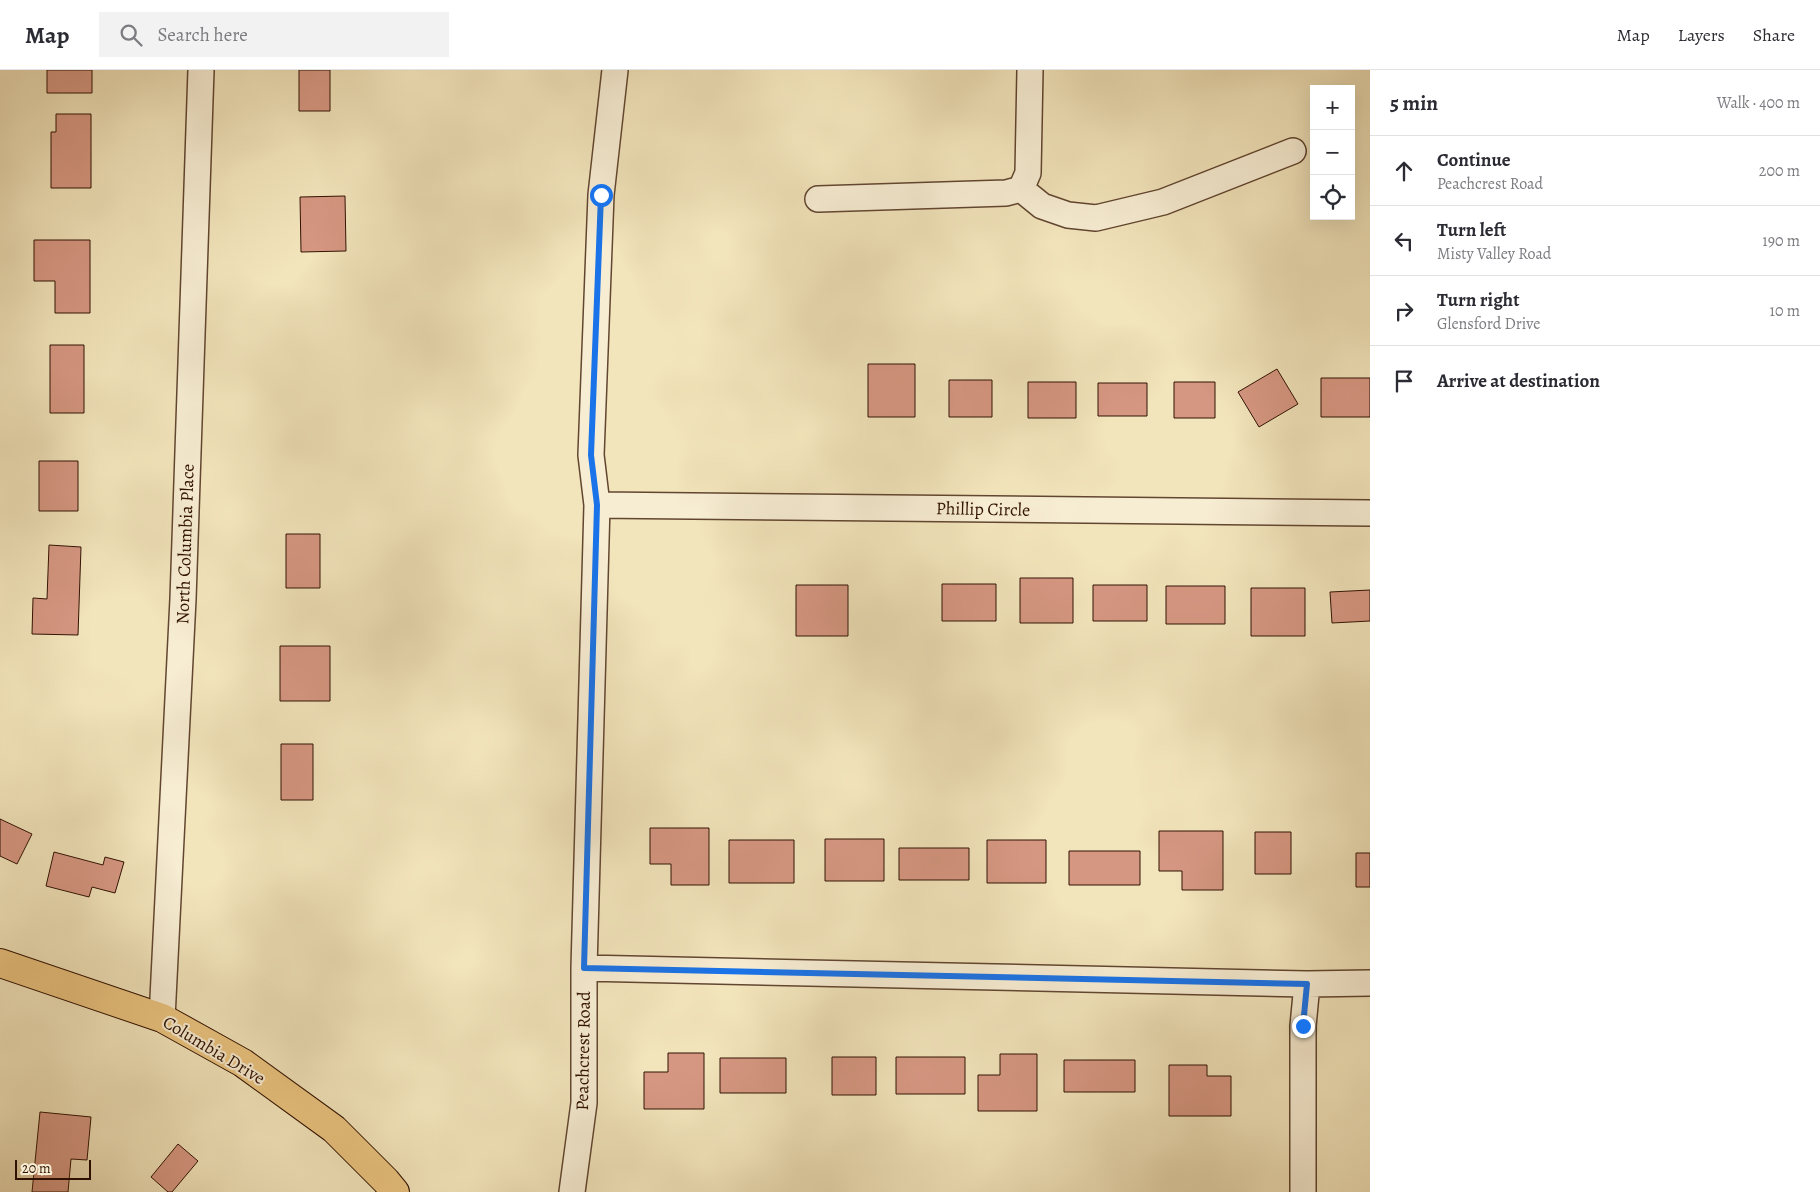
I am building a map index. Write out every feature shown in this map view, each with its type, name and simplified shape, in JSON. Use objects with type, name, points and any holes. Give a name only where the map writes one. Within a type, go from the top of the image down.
[{"type":"main road","name":"Columbia Drive","points":[[0,963],[162,1018],[243,1063],[334,1129],[386,1180],[395,1192]]},
{"type":"street","name":"North Columbia Place","points":[[162,1018],[183,599],[201,70]]},
{"type":"street","name":"Peachcrest Road","points":[[572,1192],[584,1103],[584,968],[597,505],[591,455],[601,195],[615,70]]},
{"type":"street","points":[[1021,189],[1028,173],[1030,70]]},
{"type":"street","points":[[1021,189],[1042,206],[1068,215],[1096,218],[1163,202],[1293,152]]},
{"type":"street","points":[[818,199],[1006,193],[1021,189]]},
{"type":"street","name":"Phillip Circle","points":[[597,505],[1370,513]]},
{"type":"street","points":[[584,968],[1307,984],[1370,983]]},
{"type":"street","points":[[1303,1192],[1303,1026],[1307,984]]},
{"type":"building","points":[[47,70],[92,70],[92,93],[47,93]]},
{"type":"building","points":[[299,70],[330,70],[330,111],[299,111]]},
{"type":"building","points":[[56,114],[91,114],[91,188],[51,188],[51,132],[56,132]]},
{"type":"building","points":[[345,196],[346,251],[301,252],[300,197]]},
{"type":"building","points":[[34,240],[90,240],[90,313],[55,313],[55,281],[34,281]]},
{"type":"building","points":[[50,345],[84,345],[84,413],[50,413]]},
{"type":"building","points":[[868,364],[915,364],[915,417],[868,417]]},
{"type":"building","points":[[1277,369],[1298,404],[1259,427],[1238,392]]},
{"type":"building","points":[[1321,378],[1370,378],[1370,417],[1321,417]]},
{"type":"building","points":[[949,380],[992,380],[992,417],[949,417]]},
{"type":"building","points":[[1028,382],[1076,382],[1076,418],[1028,418]]},
{"type":"building","points":[[1174,382],[1215,382],[1215,418],[1174,418]]},
{"type":"building","points":[[1098,383],[1147,383],[1147,416],[1098,416]]},
{"type":"building","points":[[39,461],[78,461],[78,511],[39,511]]},
{"type":"building","points":[[286,534],[320,534],[320,588],[286,588]]},
{"type":"building","points":[[49,545],[81,547],[78,635],[32,634],[33,598],[47,599]]},
{"type":"building","points":[[1020,578],[1073,578],[1073,623],[1020,623]]},
{"type":"building","points":[[942,584],[996,584],[996,621],[942,621]]},
{"type":"building","points":[[796,585],[848,585],[848,636],[796,636]]},
{"type":"building","points":[[1093,585],[1147,585],[1147,621],[1093,621]]},
{"type":"building","points":[[1166,586],[1225,586],[1225,624],[1166,624]]},
{"type":"building","points":[[1251,588],[1305,588],[1305,636],[1251,636]]},
{"type":"building","points":[[1370,590],[1370,621],[1332,623],[1330,592]]},
{"type":"building","points":[[280,646],[330,646],[330,701],[280,701]]},
{"type":"building","points":[[281,744],[313,744],[313,800],[281,800]]},
{"type":"building","points":[[0,819],[32,834],[17,864],[0,856]]},
{"type":"building","points":[[650,828],[709,828],[709,885],[671,885],[671,864],[650,864]]},
{"type":"building","points":[[1159,831],[1223,831],[1223,890],[1182,890],[1182,871],[1159,871]]},
{"type":"building","points":[[1255,832],[1291,832],[1291,874],[1255,874]]},
{"type":"building","points":[[825,839],[884,839],[884,881],[825,881]]},
{"type":"building","points":[[729,840],[794,840],[794,883],[729,883]]},
{"type":"building","points":[[987,840],[1046,840],[1046,883],[987,883]]},
{"type":"building","points":[[899,848],[969,848],[969,880],[899,880]]},
{"type":"building","points":[[1069,851],[1140,851],[1140,885],[1069,885]]},
{"type":"building","points":[[54,852],[103,865],[105,857],[124,862],[115,893],[92,887],[89,897],[46,886]]},
{"type":"building","points":[[1356,853],[1370,853],[1370,887],[1356,887]]},
{"type":"building","points":[[668,1053],[704,1053],[704,1109],[644,1109],[644,1072],[668,1072]]},
{"type":"building","points":[[1000,1054],[1037,1054],[1037,1111],[978,1111],[978,1075],[1000,1075]]},
{"type":"building","points":[[832,1057],[876,1057],[876,1095],[832,1095]]},
{"type":"building","points":[[896,1057],[965,1057],[965,1094],[896,1094]]},
{"type":"building","points":[[720,1058],[786,1058],[786,1093],[720,1093]]},
{"type":"building","points":[[1064,1060],[1135,1060],[1135,1092],[1064,1092]]},
{"type":"building","points":[[1169,1065],[1207,1065],[1207,1076],[1231,1076],[1231,1116],[1169,1116]]},
{"type":"building","points":[[40,1112],[91,1117],[87,1160],[71,1159],[68,1192],[32,1192]]},
{"type":"building","points":[[178,1144],[198,1161],[172,1192],[168,1192],[151,1177]]},
{"type":"route","points":[[601,195],[591,455],[597,505],[584,968],[1307,984],[1303,1026]]}]
